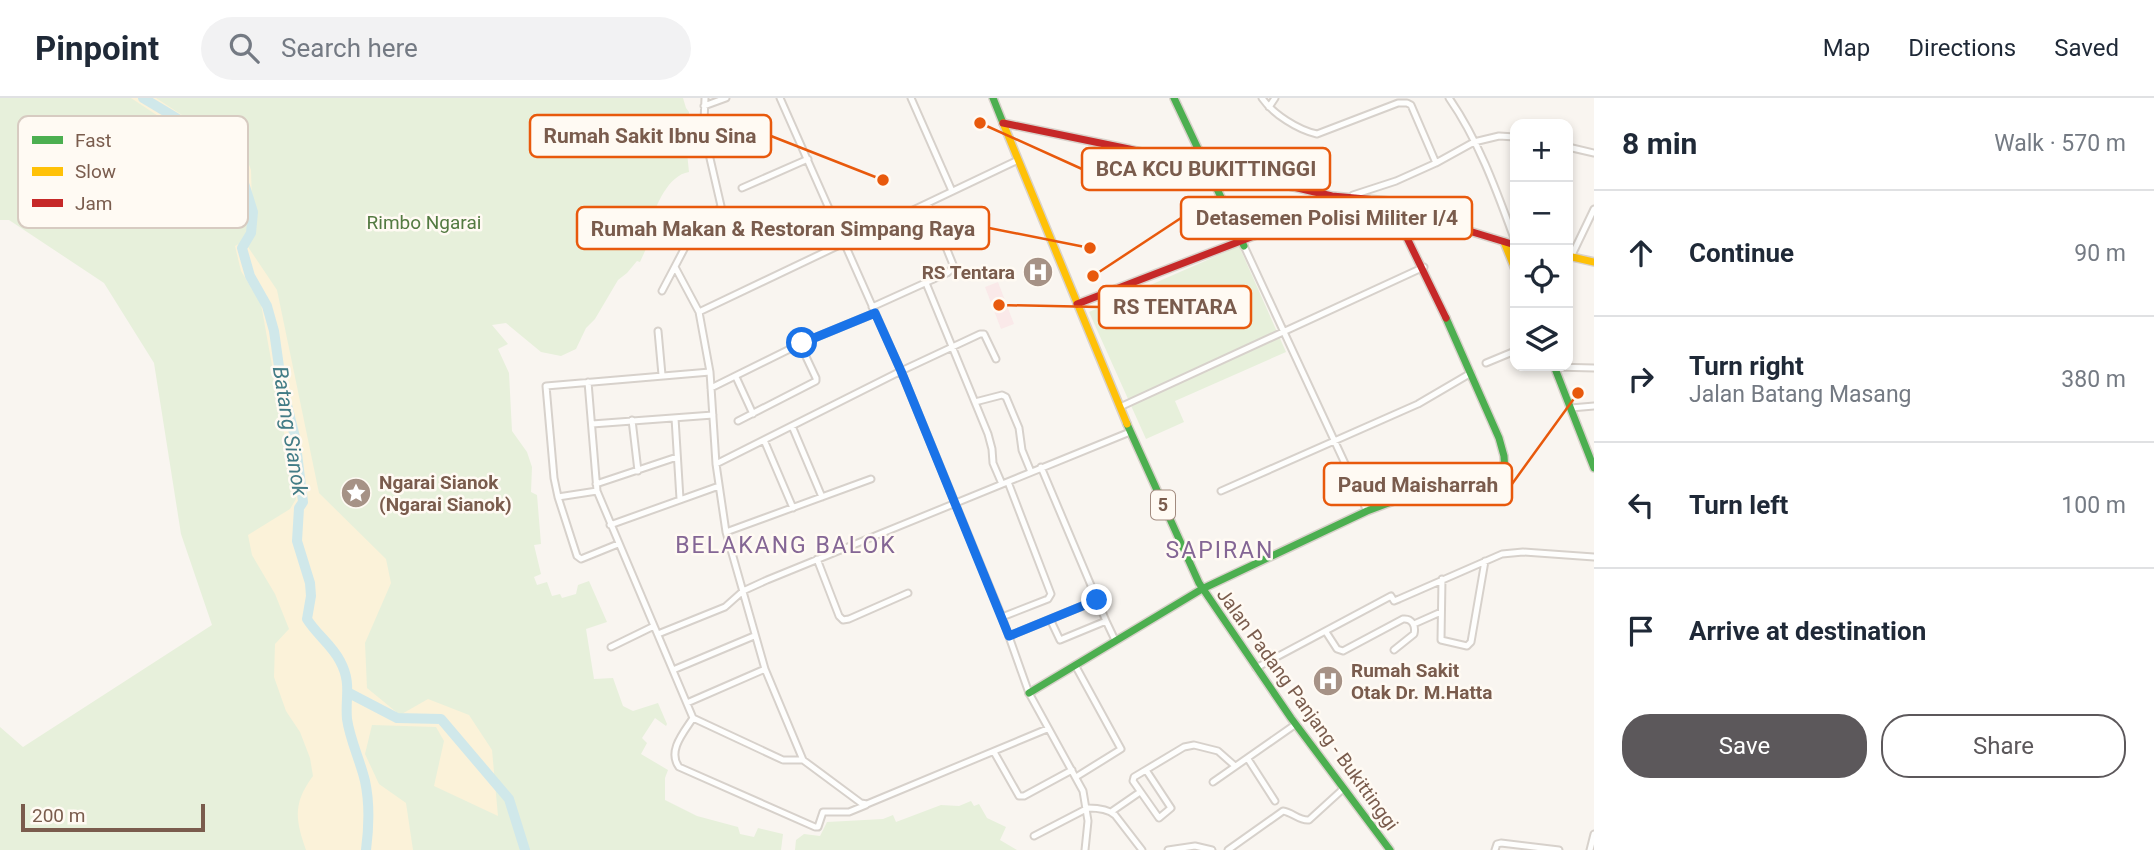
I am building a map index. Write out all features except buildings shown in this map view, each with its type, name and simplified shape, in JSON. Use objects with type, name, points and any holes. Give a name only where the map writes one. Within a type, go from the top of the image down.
[{"type":"main road","name":"Jalan Padang Panjang - Bukittinggi","points":[[993,98],[1130,432],[1202,589],[1296,724],[1390,850]]},
{"type":"main road","points":[[1174,98],[1242,243]]},
{"type":"main road","points":[[1003,123],[1344,198],[1409,205],[1456,227],[1510,243]]},
{"type":"main road","points":[[1077,304],[1242,243],[1344,198]]},
{"type":"main road","points":[[1029,693],[1202,589],[1367,511],[1474,471],[1499,475],[1505,472],[1503,451],[1471,373],[1424,267],[1389,201]]},
{"type":"main road","points":[[1504,242],[1510,257]]},
{"type":"main road","points":[[1573,257],[1594,262]]},
{"type":"main road","points":[[1556,371],[1590,449],[1594,468]]},
{"type":"street","points":[[662,291],[702,215],[718,210],[721,206],[706,141],[705,98]]},
{"type":"street","points":[[704,106],[726,98]]},
{"type":"street","points":[[780,98],[901,371],[1002,617],[1029,693],[1083,791],[1088,808],[1085,850]]},
{"type":"street","points":[[911,98],[952,191]]},
{"type":"street","points":[[1262,98],[1269,107],[1306,131],[1317,134],[1398,103],[1406,103],[1411,105],[1436,163]]},
{"type":"street","points":[[1269,107],[1275,98]]},
{"type":"street","points":[[1449,98],[1474,142],[1510,231]]},
{"type":"street","points":[[1344,198],[1396,181],[1474,142],[1499,136],[1510,137]]},
{"type":"street","points":[[1573,149],[1594,153]]},
{"type":"street","points":[[742,188],[808,159]]},
{"type":"street","points":[[699,312],[1018,160]]},
{"type":"street","points":[[711,388],[953,270],[928,203]]},
{"type":"street","points":[[1573,251],[1592,218],[1594,209]]},
{"type":"street","points":[[1242,243],[1367,511]]},
{"type":"street","points":[[675,267],[699,312],[710,372],[716,464],[726,532],[765,669],[803,760],[861,803],[867,804]]},
{"type":"street","points":[[1120,407],[1424,267]]},
{"type":"street","points":[[926,283],[988,434],[993,463],[1005,483],[1051,594],[1048,599],[1002,617]]},
{"type":"street","points":[[658,331],[662,375]]},
{"type":"street","points":[[716,464],[901,371],[984,334],[996,359]]},
{"type":"street","points":[[738,421],[816,381],[800,344]]},
{"type":"street","points":[[1486,363],[1510,353]]},
{"type":"street","points":[[1573,367],[1594,368]]},
{"type":"street","points":[[618,544],[578,558],[558,497],[545,386],[710,372]]},
{"type":"street","points":[[1220,491],[1418,404],[1471,373]]},
{"type":"street","points":[[736,377],[753,414]]},
{"type":"street","points":[[588,382],[597,491],[693,718],[783,760],[803,760]]},
{"type":"street","points":[[975,402],[1006,397],[1019,428],[1020,446],[1031,472]]},
{"type":"street","points":[[1571,408],[1594,406]]},
{"type":"street","points":[[592,424],[713,415]]},
{"type":"street","points":[[675,418],[680,499]]},
{"type":"street","points":[[632,420],[638,471]]},
{"type":"street","points":[[792,426],[822,497]]},
{"type":"street","points":[[658,635],[725,607],[743,591],[817,559],[1130,432]]},
{"type":"street","points":[[764,440],[793,508]]},
{"type":"street","points":[[596,484],[677,457]]},
{"type":"street","points":[[1041,467],[1115,640]]},
{"type":"street","points":[[726,532],[872,479]]},
{"type":"street","points":[[610,525],[719,486]]},
{"type":"street","points":[[558,497],[597,491]]},
{"type":"street","points":[[1256,668],[1391,596],[1394,601],[1502,554],[1523,552],[1594,557]]},
{"type":"street","points":[[817,559],[839,616],[843,620],[908,593]]},
{"type":"street","points":[[1443,579],[1441,640],[1469,645],[1485,561]]},
{"type":"street","points":[[1009,636],[1097,600]]},
{"type":"street","points":[[1414,624],[1441,612]]},
{"type":"street","points":[[1050,619],[1060,640],[1106,621]]},
{"type":"street","points":[[1326,632],[1337,649],[1343,650],[1403,619],[1410,620],[1415,630],[1412,638],[1394,650]]},
{"type":"street","points":[[611,647],[654,625]]},
{"type":"street","points":[[673,670],[754,635]]},
{"type":"street","points":[[1075,665],[1121,749],[1076,777]]},
{"type":"street","points":[[687,703],[765,669]]},
{"type":"street","points":[[693,718],[677,744],[675,758],[680,767],[815,827],[818,827],[823,813],[849,812],[1048,729]]},
{"type":"street","points":[[1213,782],[1296,724]]},
{"type":"street","points":[[1146,770],[1171,809],[1157,818],[1133,779],[1146,770],[1190,745],[1220,752],[1235,766]]},
{"type":"street","points":[[994,752],[1019,796],[1024,796],[1072,769]]},
{"type":"street","points":[[1248,759],[1275,801]]},
{"type":"street","points":[[1228,850],[1283,811],[1309,820],[1343,789]]},
{"type":"street","points":[[1111,812],[1140,792]]},
{"type":"street","points":[[1034,836],[1088,808],[1111,812],[1142,850]]},
{"type":"street","points":[[1590,850],[1594,834]]},
{"type":"street","points":[[1495,850],[1497,844],[1501,843],[1559,850]]},
{"type":"street","points":[[1168,850],[1195,846],[1212,850]]},
{"type":"shaded area","name":"RS Tentara","points":[[998,282],[1014,324],[1001,329],[985,287]]},
{"type":"green space","name":"Rimbo Ngarai","points":[[0,98],[683,98],[689,112],[689,132],[685,133],[689,172],[675,179],[664,192],[649,225],[655,229],[640,262],[637,261],[618,280],[595,319],[586,328],[576,349],[561,356],[541,352],[506,323],[492,325],[508,344],[498,349],[509,373],[512,431],[527,452],[532,467],[531,492],[537,495],[541,544],[534,545],[541,574],[534,577],[537,585],[547,582],[552,596],[560,594],[562,598],[576,594],[578,585],[589,581],[607,622],[586,629],[594,679],[613,678],[623,706],[633,711],[658,703],[667,724],[666,726],[655,718],[642,738],[647,743],[641,754],[668,770],[665,778],[665,800],[697,816],[738,827],[740,834],[754,837],[758,828],[783,834],[781,850],[0,850],[0,727],[23,747],[212,625],[181,534],[154,363],[104,283],[21,228],[248,228],[248,116],[18,116],[18,226],[9,220],[0,220]]},
{"type":"green space","points":[[1239,246],[1286,352],[1175,401],[1184,422],[1146,439],[1089,312]]},
{"type":"green space","points":[[971,801],[974,806],[979,804],[987,818],[1006,827],[1000,840],[1017,850],[795,850],[796,840],[804,834],[820,836],[827,822],[883,819],[893,815],[896,822],[941,805],[959,806]]},
{"type":"sand","points":[[131,98],[156,98],[184,116],[158,116]]},
{"type":"sand","points":[[248,162],[251,170],[252,204],[248,206]]},
{"type":"sand","points":[[244,241],[277,290],[319,493],[386,559],[391,583],[365,643],[367,688],[400,715],[428,699],[469,715],[492,750],[498,816],[434,786],[444,741],[436,727],[372,725],[365,754],[379,784],[406,803],[413,850],[306,850],[302,839],[298,812],[302,795],[313,776],[310,758],[300,732],[286,711],[274,677],[275,644],[289,629],[275,594],[252,555],[248,535],[290,509],[296,499],[261,304],[241,271],[235,246]]},
{"type":"waterway","name":"Batang Sianok","points":[[143,98],[173,116]]},
{"type":"waterway","name":"Batang Sianok","points":[[248,196],[253,212],[251,233],[242,248],[250,276],[267,306],[295,437],[303,502],[299,508],[297,541],[310,583],[311,596],[307,619],[337,655],[346,676],[347,719],[368,798],[366,850]]},
{"type":"waterway","points":[[349,693],[397,718],[441,719],[509,799],[525,850]]},
{"type":"traffic: fast","points":[[993,98],[1003,123]]},
{"type":"traffic: fast","points":[[1174,98],[1244,246]]},
{"type":"traffic: fast","points":[[1029,693],[1202,589],[1367,511],[1474,471],[1499,475],[1505,472],[1499,438],[1446,318]]},
{"type":"traffic: fast","points":[[1556,371],[1594,468]]},
{"type":"traffic: fast","points":[[1127,424],[1199,583],[1291,718],[1390,850]]},
{"type":"traffic: slow","points":[[1003,123],[1127,424]]},
{"type":"traffic: slow","points":[[1504,242],[1510,257]]},
{"type":"traffic: slow","points":[[1573,257],[1594,262]]},
{"type":"traffic: jam","points":[[1003,123],[1332,196],[1400,202],[1456,227],[1510,243]]},
{"type":"traffic: jam","points":[[1077,304],[1321,210],[1344,198]]},
{"type":"traffic: jam","points":[[1389,201],[1446,318]]},
{"type":"place","name":"BCA KCU BUKITTINGGI","points":[[980,123]]},
{"type":"place","name":"Rumah Sakit Ibnu Sina","points":[[883,180]]},
{"type":"place","name":"Rumah Makan & Restoran Simpang Raya","points":[[1090,248]]},
{"type":"place","name":"RS Tentara","points":[[1038,272]]},
{"type":"place","name":"Detasemen Polisi Militer I/4","points":[[1093,276]]},
{"type":"place","name":"RS TENTARA","points":[[999,305]]},
{"type":"place","name":"Paud Maisharrah","points":[[1578,393]]},
{"type":"place","name":"Ngarai Sianok (Ngarai Sianok)","points":[[356,493]]},
{"type":"place","name":"Rumah Sakit Otak Dr. M.Hatta","points":[[1328,681]]},
{"type":"district","name":"BELAKANG BALOK","points":[[786,545]]},
{"type":"district","name":"SAPIRAN","points":[[1220,550]]},
{"type":"route","points":[[802,343],[875,313],[1009,636],[1097,600]]}]
